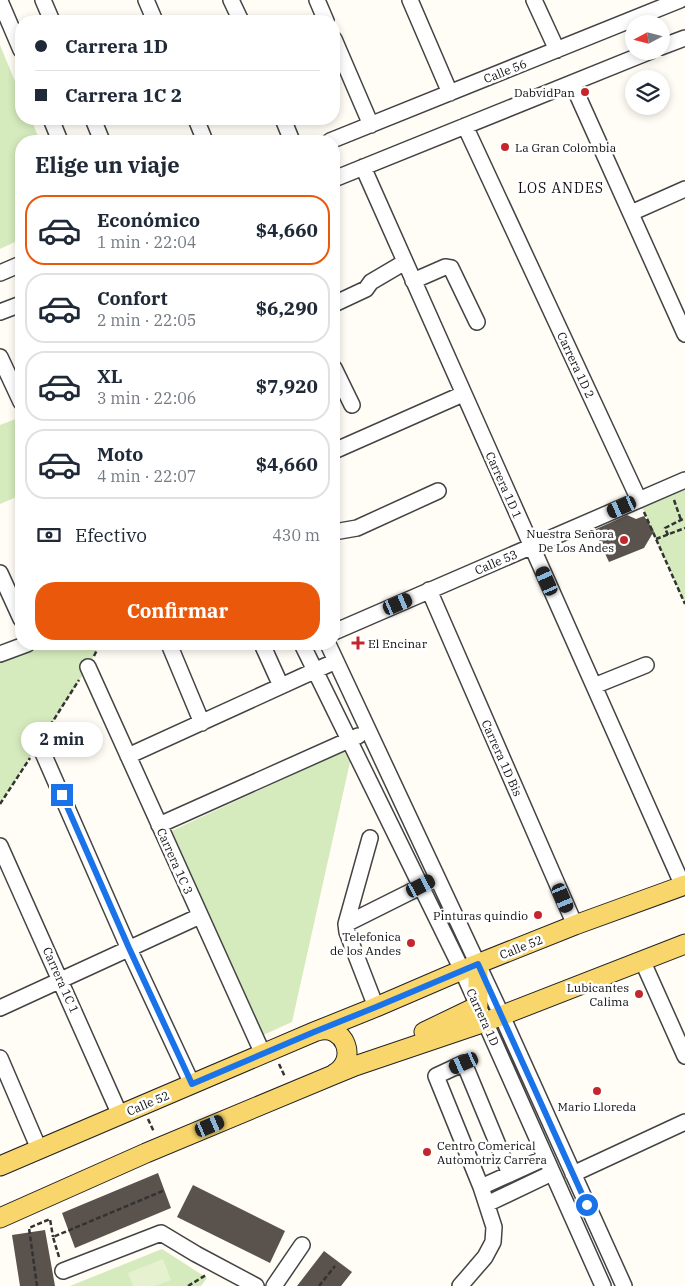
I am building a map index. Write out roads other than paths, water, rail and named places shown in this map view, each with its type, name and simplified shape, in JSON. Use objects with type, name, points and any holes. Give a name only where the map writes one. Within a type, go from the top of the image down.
[{"type":"main road","name":"Calle 52","points":[[0,1166],[470,967],[575,925],[684,885]]},
{"type":"main road","points":[[0,1218],[161,1146],[333,1074],[488,1014],[685,944]]},
{"type":"main road","points":[[470,967],[488,1014]]},
{"type":"main road","points":[[314,1032],[321,1030],[334,1032],[340,1036],[347,1047],[346,1060],[343,1066],[333,1074]]},
{"type":"street","points":[[43,0],[49,15]]},
{"type":"street","points":[[146,0],[152,15]]},
{"type":"street","points":[[231,0],[238,15]]},
{"type":"street","points":[[317,0],[323,15]]},
{"type":"street","points":[[410,0],[450,93]]},
{"type":"street","points":[[534,0],[557,50]]},
{"type":"street","name":"Calle 56","points":[[340,137],[680,0]]},
{"type":"street","points":[[0,1],[15,36]]},
{"type":"street","points":[[670,44],[685,38]]},
{"type":"street","points":[[340,53],[371,124]]},
{"type":"street","points":[[340,177],[629,60]]},
{"type":"street","points":[[572,83],[685,333]]},
{"type":"street","name":"Carrera 1D 2","points":[[465,126],[639,500]]},
{"type":"street","name":"Carrera 1D 1","points":[[363,167],[684,885]]},
{"type":"street","points":[[631,213],[685,189]]},
{"type":"street","points":[[340,301],[366,289],[371,282],[405,262]]},
{"type":"street","points":[[0,273],[15,267]]},
{"type":"street","points":[[413,281],[449,267],[477,322]]},
{"type":"street","points":[[0,312],[15,306]]},
{"type":"street","points":[[0,357],[15,389]]},
{"type":"street","points":[[340,380],[352,405]]},
{"type":"street","points":[[340,448],[463,394]]},
{"type":"street","name":"Calle 53","points":[[340,629],[685,480]]},
{"type":"street","points":[[340,531],[357,528],[438,491]]},
{"type":"street","points":[[0,573],[15,606]]},
{"type":"street","name":"Carrera 1D Bis","points":[[429,590],[575,925]]},
{"type":"street","points":[[0,654],[15,648]]},
{"type":"street","points":[[172,650],[202,722]]},
{"type":"street","points":[[265,650],[281,686]]},
{"type":"street","name":"Carrera 1D","points":[[305,650],[421,886],[470,967]]},
{"type":"street","name":"Carrera 1D","points":[[331,650],[437,878],[545,1158],[603,1286]]},
{"type":"street","points":[[128,756],[336,661]]},
{"type":"street","points":[[594,686],[646,665]]},
{"type":"street","name":"Carrera 1C 3","points":[[88,667],[200,916],[268,1052]]},
{"type":"street","points":[[159,825],[369,731]]},
{"type":"street","points":[[39,744],[129,948],[192,1084]]},
{"type":"street","points":[[370,838],[346,924],[347,932],[376,1007]]},
{"type":"street","name":"Carrera 1C 1","points":[[0,846],[120,1115]]},
{"type":"street","points":[[346,924],[437,878]]},
{"type":"street","points":[[0,1008],[200,916]]},
{"type":"street","points":[[642,960],[685,1056]]},
{"type":"street","name":"Carrera 1D","points":[[488,1014],[573,1174],[624,1286]]},
{"type":"street","points":[[0,1058],[39,1149]]},
{"type":"street","points":[[460,1286],[485,1257],[493,1242],[494,1227],[482,1187],[436,1076],[464,1063],[510,1174]]},
{"type":"street","points":[[573,1174],[685,1122]]},
{"type":"street","points":[[482,1187],[545,1158]]},
{"type":"street","points":[[486,1204],[552,1173]]},
{"type":"street","points":[[63,1271],[162,1233],[196,1254],[256,1286]]},
{"type":"street","points":[[274,1286],[302,1245]]},
{"type":"place","name":"DabvidPan","points":[[585,92]]},
{"type":"place","name":"La Gran Colombia","points":[[505,147]]},
{"type":"place","name":"Nuestra Señora De Los Andes","points":[[624,540]]},
{"type":"place","name":"El Encinar","points":[[358,643]]},
{"type":"place","name":"Pinturas quindio","points":[[538,915]]},
{"type":"place","name":"Telefonica de los Andes","points":[[411,943]]},
{"type":"place","name":"Lubicantes Calima","points":[[639,994]]},
{"type":"place","name":"Mario Lloreda","points":[[597,1091]]},
{"type":"place","name":"Centro Comerical Automotriz Carrera","points":[[427,1152]]},
{"type":"district","name":"LOS ANDES","points":[[561,188]]}]
